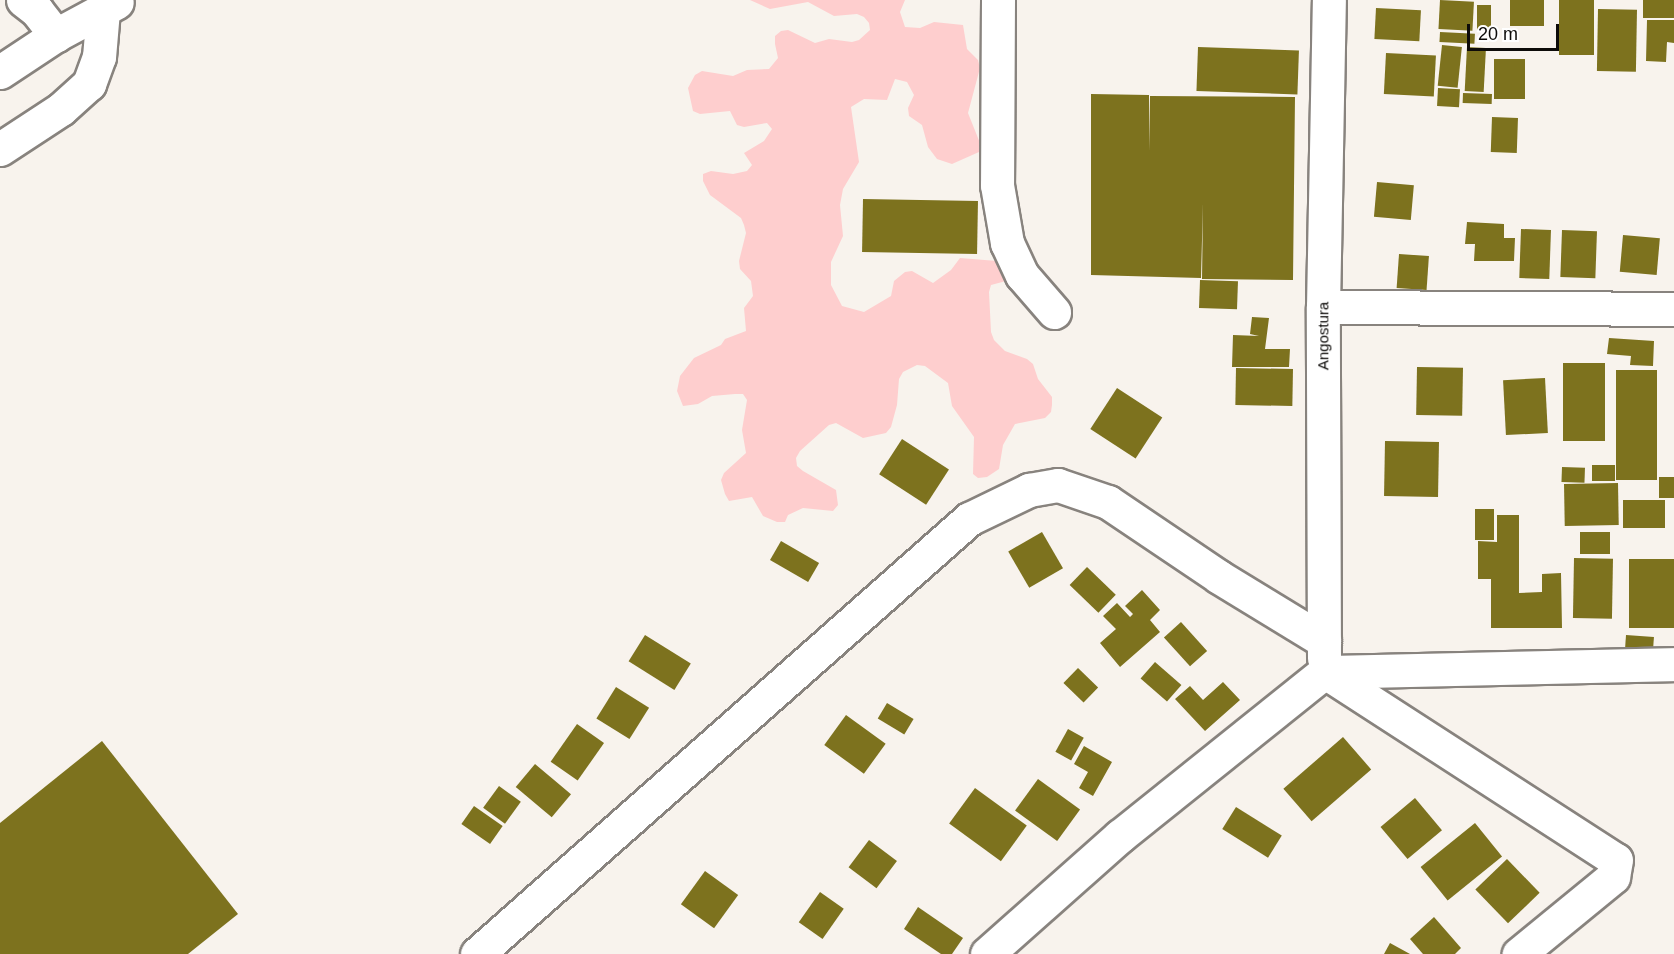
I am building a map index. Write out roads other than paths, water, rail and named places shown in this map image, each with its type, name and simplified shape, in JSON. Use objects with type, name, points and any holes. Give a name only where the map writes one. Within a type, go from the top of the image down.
[{"type":"street","points":[[23,0],[37,11],[56,35]]},
{"type":"street","points":[[998,0],[997,184],[1007,243],[1022,275],[1054,312]]},
{"type":"street","name":"Angostura","points":[[1324,656],[1323,307],[1329,0]]},
{"type":"street","points":[[0,72],[56,35],[112,5]]},
{"type":"street","points":[[0,149],[61,109],[89,84],[99,57],[112,5]]},
{"type":"street","points":[[1323,307],[1674,309]]},
{"type":"street","points":[[477,954],[969,519],[1029,490],[1058,485],[1108,501],[1219,577],[1324,656],[1616,860],[1613,877],[1519,954]]},
{"type":"street","points":[[987,954],[1324,656],[1674,664]]}]
